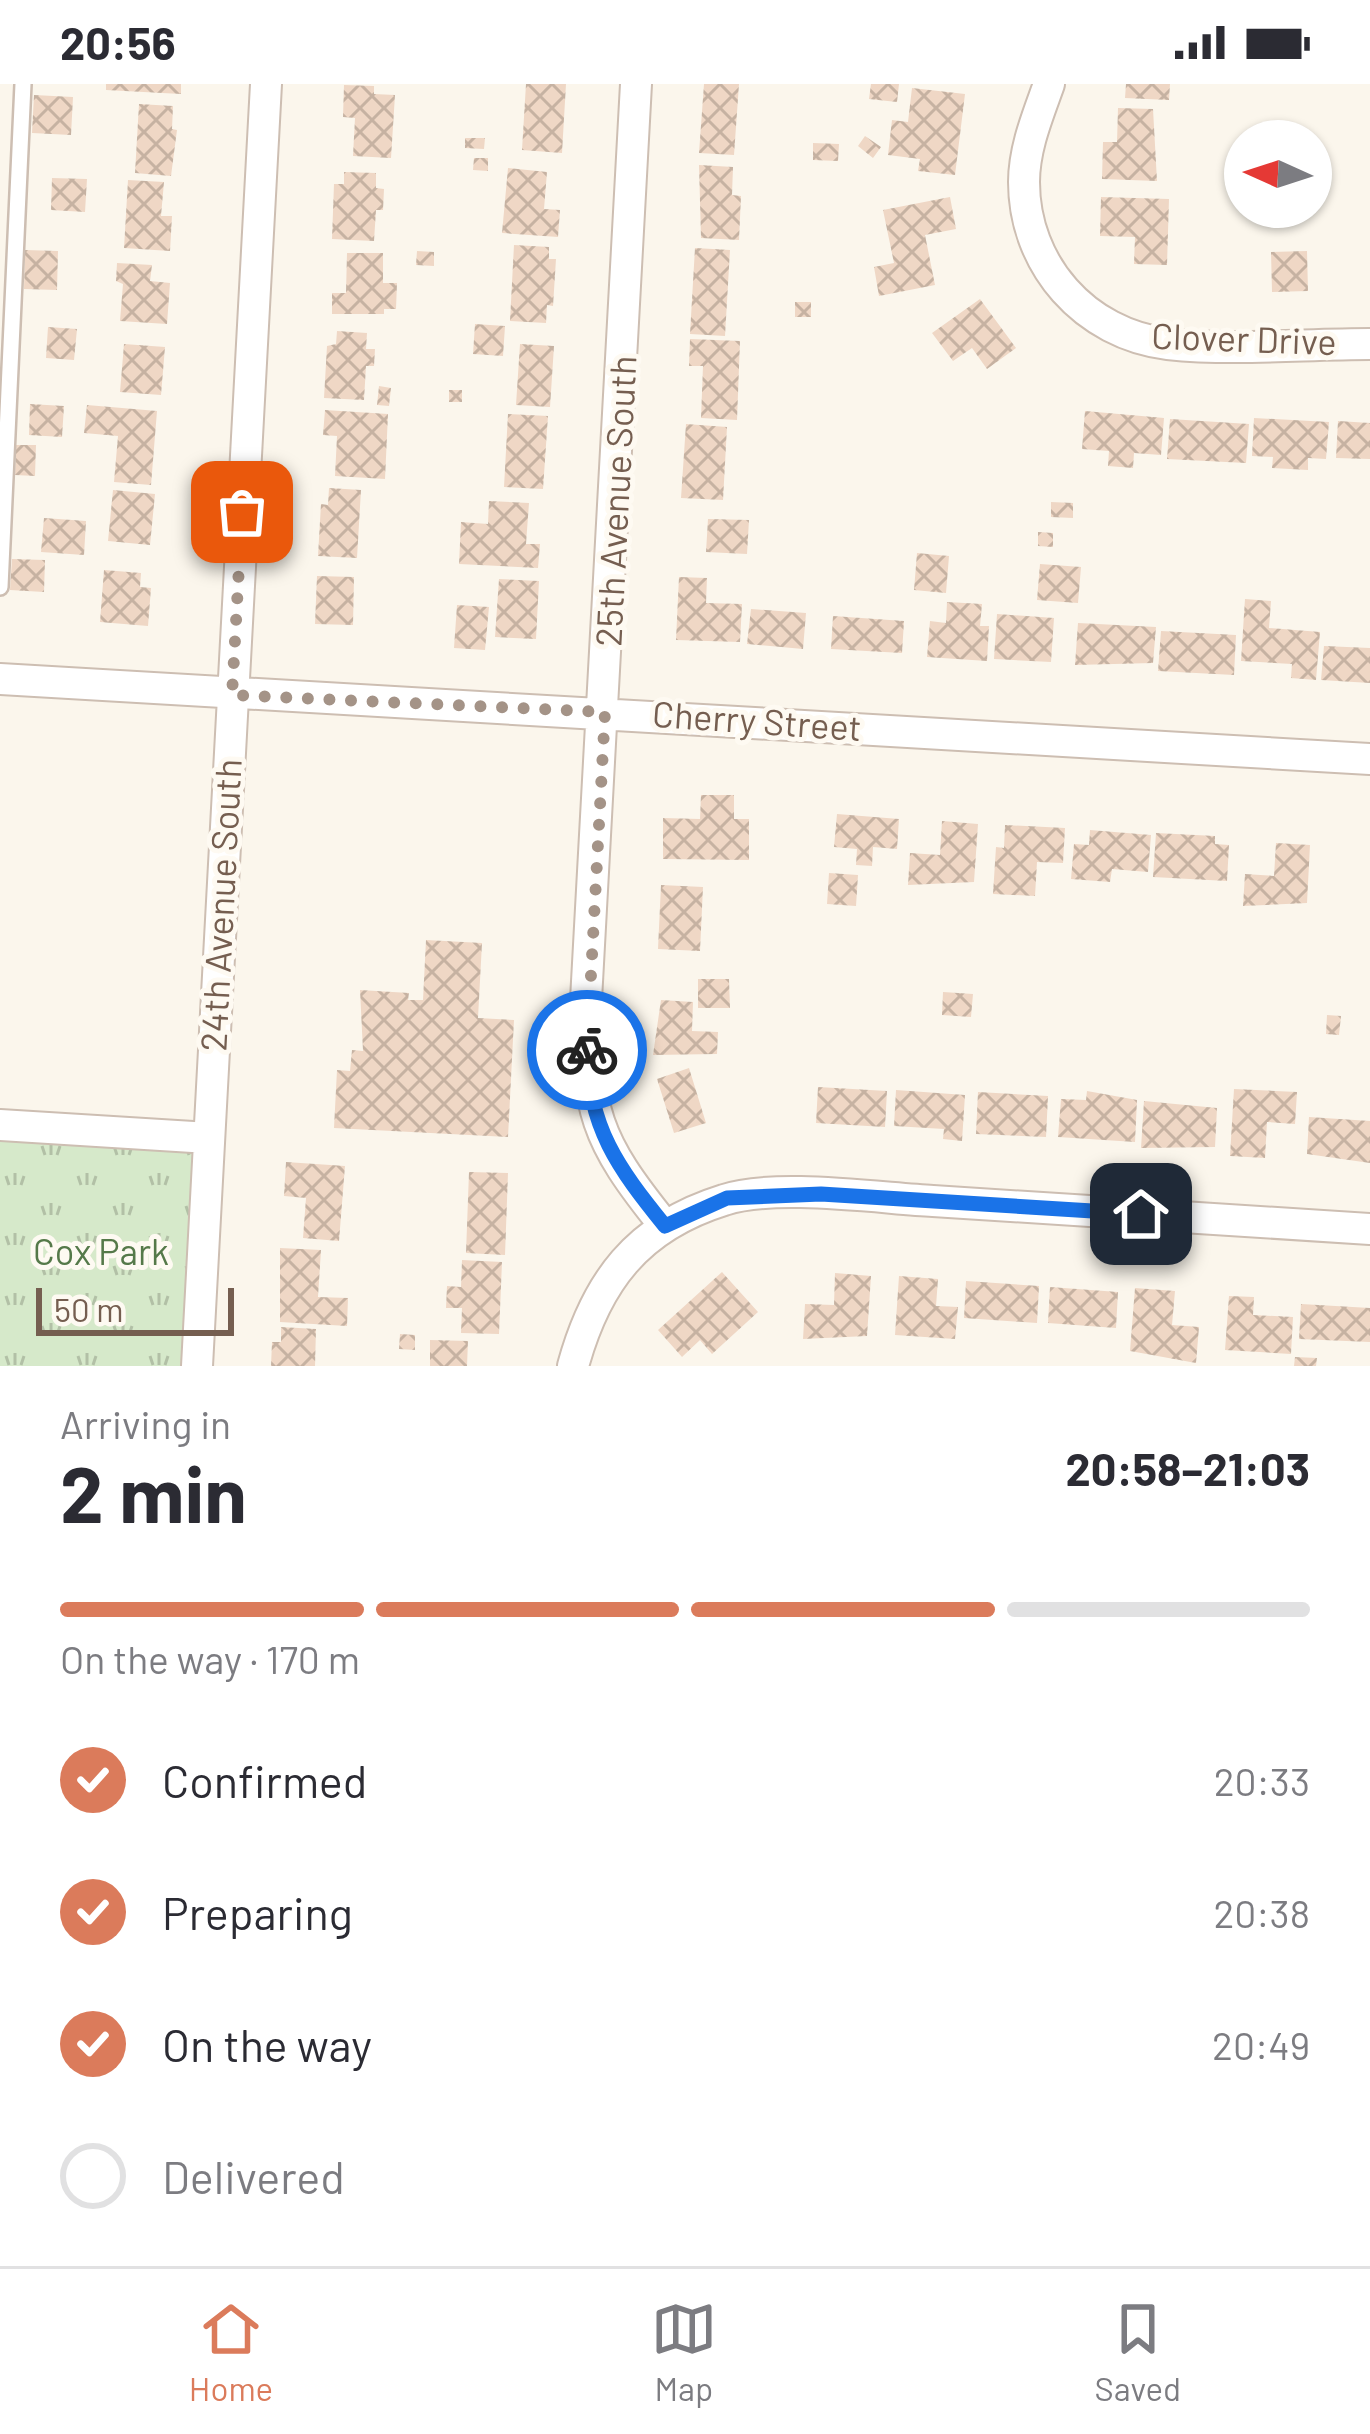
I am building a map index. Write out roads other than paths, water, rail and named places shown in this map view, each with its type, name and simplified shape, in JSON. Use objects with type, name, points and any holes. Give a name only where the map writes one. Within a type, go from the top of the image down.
[{"type":"street","name":"24th Avenue South","points":[[196,1366],[266,84]]},
{"type":"street","name":"25th Avenue South","points":[[637,84],[586,1000],[588,1091],[614,1164],[665,1226]]},
{"type":"street","name":"Clover Drive","points":[[1049,84],[1024,179],[1029,226],[1045,266],[1070,299],[1108,328],[1166,344],[1370,344]]},
{"type":"street","name":"Cherry Street","points":[[0,679],[1370,759]]},
{"type":"street","points":[[0,1125],[209,1138]]},
{"type":"street","points":[[573,1366],[588,1311],[617,1268],[665,1226],[727,1198],[821,1194],[1370,1229]]},
{"type":"lane","points":[[0,587],[23,84]]},
{"type":"park label","name":"Cox Park","points":[[101,1252]]}]
